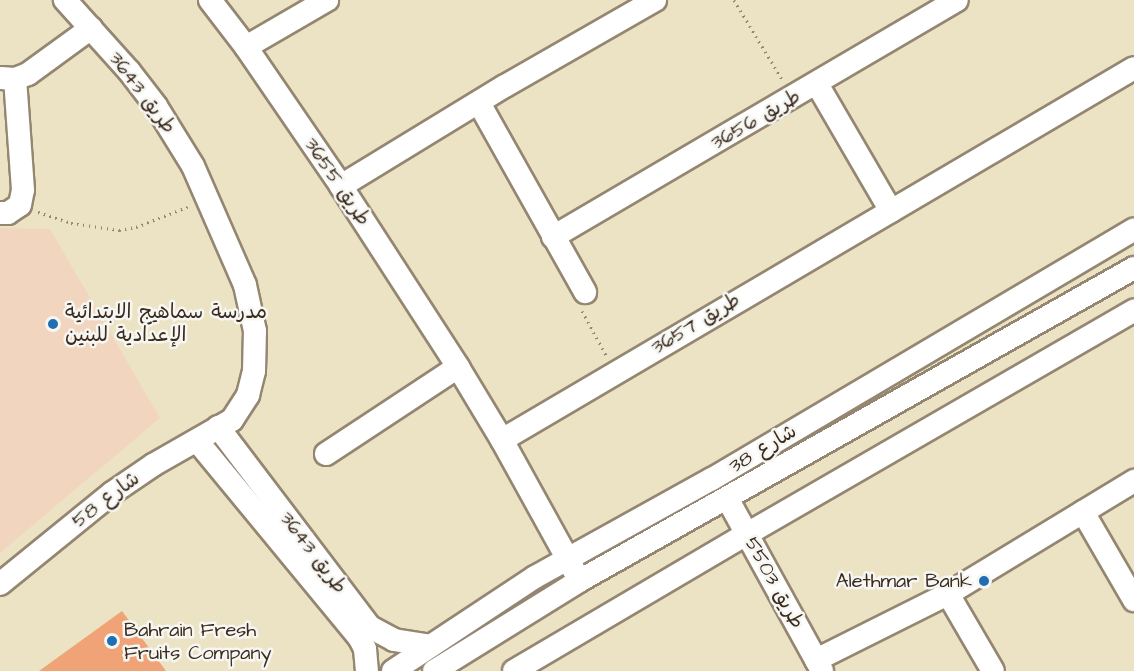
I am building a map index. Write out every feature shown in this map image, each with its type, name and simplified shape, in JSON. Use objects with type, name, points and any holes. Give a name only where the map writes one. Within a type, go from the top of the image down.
[{"type":"street","name":"طريق 3643","points":[[64,0],[91,28],[156,106],[193,166],[249,297],[255,331],[252,383],[243,406],[232,420],[218,427],[370,627],[394,640],[430,646]]},
{"type":"street","name":"طريق 3655","points":[[210,0],[246,47],[341,186],[458,368],[502,440],[579,581]]},
{"type":"street","points":[[246,47],[327,0]]},
{"type":"street","points":[[341,186],[656,0]]},
{"type":"street","name":"طريق 3656","points":[[553,237],[818,84],[957,0]]},
{"type":"street","points":[[10,209],[23,190],[7,78],[42,65],[91,28]]},
{"type":"street","name":"طريق 3657","points":[[502,440],[1134,68]]},
{"type":"street","points":[[818,84],[891,211]]},
{"type":"street","points":[[479,103],[585,292]]},
{"type":"street","name":"شارع 38","points":[[393,671],[535,576],[712,479],[1134,229]]},
{"type":"street","name":"شارع 38","points":[[442,668],[579,581],[1131,277]]},
{"type":"street","points":[[514,671],[1134,311]]},
{"type":"street","points":[[326,454],[458,368]]},
{"type":"street","name":"شارع 58","points":[[0,584],[112,493],[153,465],[198,441],[218,427]]},
{"type":"street","name":"طريق 3643","points":[[198,441],[359,637],[365,650],[367,671]]},
{"type":"street","points":[[819,668],[948,594],[1134,481]]},
{"type":"street","name":"طريق 5503","points":[[727,498],[819,668]]},
{"type":"street","points":[[1083,512],[1134,600]]},
{"type":"street","points":[[948,594],[993,671]]},
{"type":"path","points":[[734,0],[794,98]]},
{"type":"path","points":[[10,209],[71,223],[118,230],[136,227],[207,199]]},
{"type":"path","points":[[585,292],[580,308],[615,373]]},
{"type":"shaded area","name":"مدرسة سماهيج الابتدائية الإعدادية للبنين","points":[[0,228],[50,229],[160,418],[0,553]]},
{"type":"building","name":"Bahrain Fresh Fruits Company","points":[[122,611],[166,671],[39,671]]},
{"type":"place","name":"مدرسة سماهيج الابتدائية الإعدادية للبنين","points":[[53,324]]},
{"type":"place","name":"Alethmar Bank","points":[[984,581]]},
{"type":"place","name":"Bahrain Fresh Fruits Company","points":[[112,641]]}]
